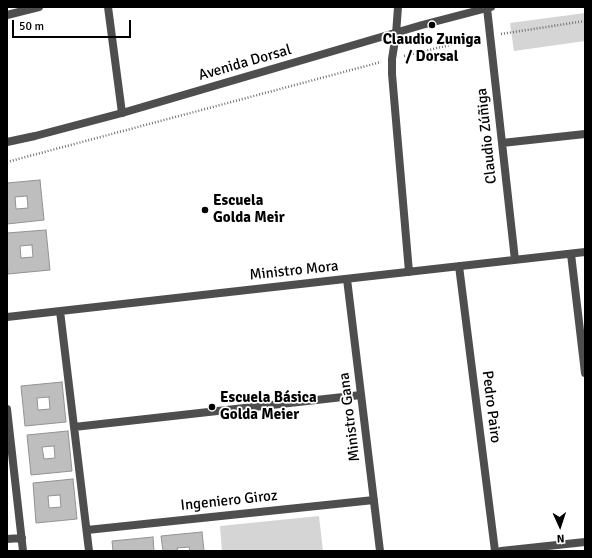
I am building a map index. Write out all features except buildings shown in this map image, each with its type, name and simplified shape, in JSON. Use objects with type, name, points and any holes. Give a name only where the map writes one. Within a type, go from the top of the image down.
[{"type":"street","points":[[7,15],[39,7]]},
{"type":"street","points":[[108,7],[122,113]]},
{"type":"street","points":[[398,7],[392,59],[392,74],[409,272]]},
{"type":"street","name":"Avenida Dorsal","points":[[7,142],[122,113],[396,34],[422,25],[489,8]]},
{"type":"street","name":"Claudio Zúñiga","points":[[489,8],[515,260]]},
{"type":"street","points":[[502,143],[585,134]]},
{"type":"street","name":"Ministro Mora","points":[[7,317],[585,252]]},
{"type":"street","points":[[571,254],[585,368]]},
{"type":"street","name":"Pedro Pairo","points":[[459,266],[495,551]]},
{"type":"street","name":"Ministro Gana","points":[[347,279],[380,551]]},
{"type":"street","points":[[60,311],[89,551]]},
{"type":"street","points":[[74,427],[361,395]]},
{"type":"street","points":[[7,409],[8,433],[23,551]]},
{"type":"street","name":"Ingeniero Giroz","points":[[87,530],[374,500]]},
{"type":"street","points":[[7,539],[22,538]]},
{"type":"street","points":[[501,551],[585,542]]},
{"type":"path","points":[[7,162],[392,59]]},
{"type":"shaded area","points":[[585,13],[585,41],[514,51],[510,23]]},
{"type":"shaded area","points":[[319,516],[323,551],[222,551],[220,526]]},
{"type":"place","name":"Claudio Zuniga / Dorsal","points":[[432,25]]},
{"type":"place","name":"Escuela Golda Meir","points":[[205,210]]},
{"type":"place","name":"Escuela Básica Golda Meier","points":[[212,407]]}]
